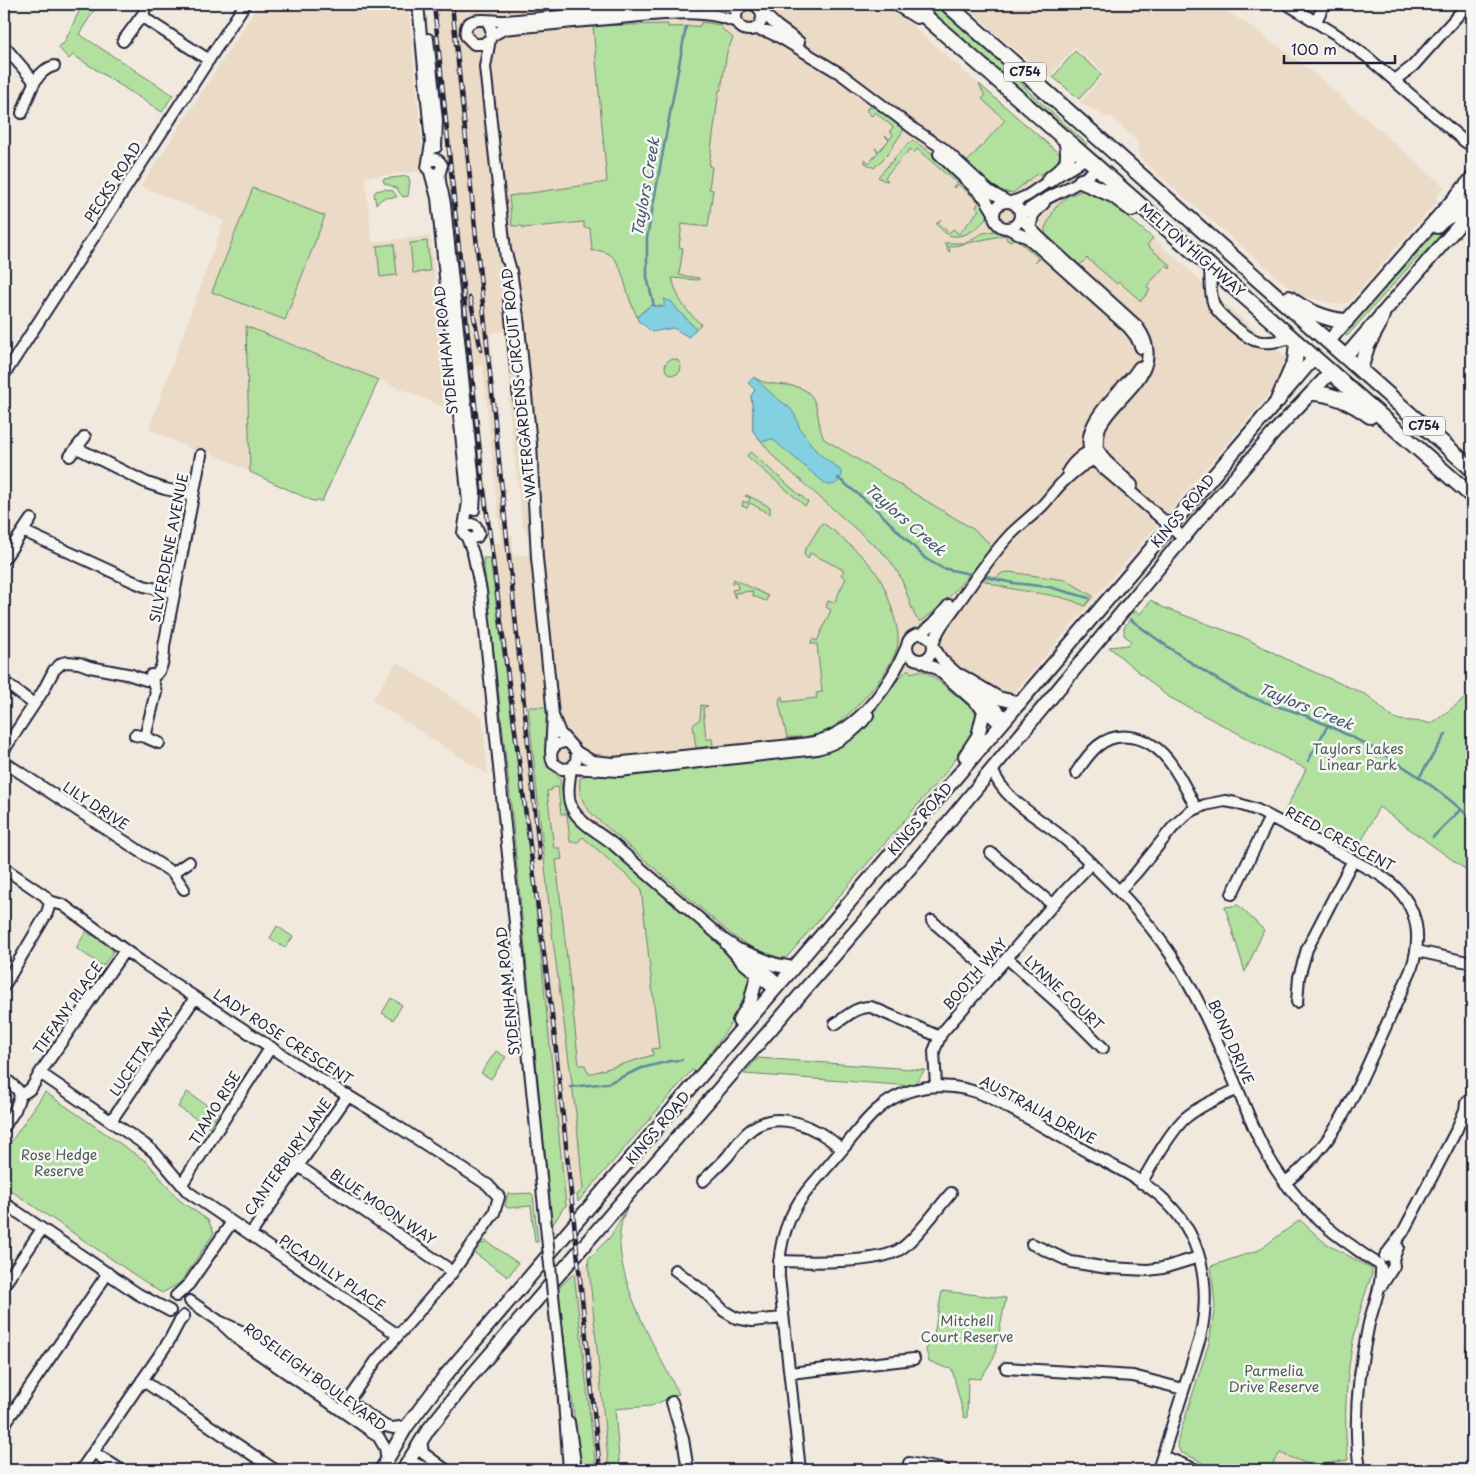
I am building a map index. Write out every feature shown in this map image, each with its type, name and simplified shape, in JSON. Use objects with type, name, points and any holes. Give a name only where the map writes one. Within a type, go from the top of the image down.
[{"type":"highway","points":[[898,4],[949,37]]},
{"type":"highway","name":"MELTON HIGHWAY","points":[[911,4],[1472,496]]},
{"type":"highway","name":"MELTON HIGHWAY","points":[[947,4],[1472,468]]},
{"type":"highway","points":[[1049,180],[1068,161],[1069,154],[1066,139]]},
{"type":"highway","points":[[1086,157],[1107,145]]},
{"type":"highway","points":[[1097,167],[1107,145]]},
{"type":"highway","points":[[1080,181],[1113,195],[1146,220],[1175,235]]},
{"type":"highway","points":[[1256,278],[1286,295],[1303,308],[1346,321]]},
{"type":"highway","points":[[1360,370],[1367,346],[1382,315]]},
{"type":"highway","points":[[1278,400],[1295,361],[1295,340]]},
{"type":"highway","name":"KINGS ROAD","points":[[1314,358],[1328,342]]},
{"type":"highway","name":"KINGS ROAD","points":[[1331,372],[1345,356]]},
{"type":"highway","points":[[1313,393],[1325,394],[1358,408],[1423,462],[1472,496]]},
{"type":"main road","name":"KINGS ROAD","points":[[1328,342],[1472,178]]},
{"type":"main road","points":[[1449,204],[1462,205],[1472,200]]},
{"type":"main road","points":[[1392,269],[1405,264],[1434,230],[1447,218],[1459,214],[1469,219]]},
{"type":"main road","name":"KINGS ROAD","points":[[1345,356],[1469,219]]},
{"type":"main road","name":"KINGS ROAD","points":[[384,1465],[407,1426],[445,1376],[1314,358]]},
{"type":"main road","name":"KINGS ROAD","points":[[404,1468],[421,1440],[451,1400],[922,854],[1186,535],[1278,428],[1331,372]]},
{"type":"main road","points":[[961,676],[998,698],[1020,703]]},
{"type":"main road","points":[[946,788],[978,736],[984,711]]},
{"type":"main road","points":[[1004,722],[1018,736]]},
{"type":"main road","points":[[741,951],[776,965],[793,968]]},
{"type":"main road","points":[[716,1060],[750,1003],[757,976]]},
{"type":"main road","points":[[777,987],[794,1003]]},
{"type":"street","points":[[123,41],[143,14],[147,4]]},
{"type":"street","name":"PECKS ROAD","points":[[4,375],[246,4]]},
{"type":"street","name":"SYDENHAM ROAD","points":[[418,4],[428,70]]},
{"type":"street","name":"SYDENHAM ROAD","points":[[424,4],[432,143],[435,167],[444,194],[461,397],[475,492],[470,526],[479,530],[472,538],[482,568],[481,592],[563,1387],[569,1470]]},
{"type":"street","points":[[692,4],[668,10],[504,29],[490,37],[483,44],[474,44],[466,36],[466,28],[474,20],[506,21],[668,10],[707,7],[741,6],[751,4],[761,8],[777,26],[809,49],[820,60]]},
{"type":"street","points":[[1287,4],[1366,56],[1468,143],[1472,152]]},
{"type":"street","points":[[1313,21],[1323,4]]},
{"type":"street","points":[[1398,83],[1468,4]]},
{"type":"street","points":[[738,23],[736,16],[741,6]]},
{"type":"street","points":[[707,7],[738,23],[744,29],[755,29],[772,34],[820,60],[944,149],[990,191],[1019,209],[1020,217],[1030,229],[1134,322],[1146,342],[1147,354],[1144,370],[1139,379],[1100,426],[1094,453],[1062,482],[1040,509],[1010,535],[993,555],[937,632],[931,655],[925,660],[908,666],[891,680],[858,717],[843,729],[827,738],[810,743],[613,763],[592,761],[585,758],[567,742],[559,743],[553,748],[551,760],[561,774],[572,808],[582,821],[608,840],[723,939],[741,951],[777,987]]},
{"type":"street","points":[[755,29],[762,21],[761,8]]},
{"type":"street","points":[[143,14],[147,20],[209,60]]},
{"type":"street","points":[[485,20],[490,27],[490,37]]},
{"type":"street","name":"WATERGARDENS CIRCUIT ROAD","points":[[485,67],[490,37]]},
{"type":"street","name":"WATERGARDENS CIRCUIT ROAD","points":[[474,44],[481,55],[485,67],[506,253],[511,271],[518,318],[533,469],[534,514],[553,715],[551,752]]},
{"type":"street","points":[[4,46],[34,81]]},
{"type":"street","points":[[22,113],[34,81],[49,67],[54,66]]},
{"type":"street","points":[[915,130],[985,198],[994,213],[996,223],[1028,238],[1128,327],[1140,345],[1141,359],[1137,371],[1090,428],[1088,442],[1094,453],[1186,535]]},
{"type":"street","points":[[994,213],[997,206],[1028,196],[1049,180],[1075,166],[1086,157]]},
{"type":"street","points":[[1007,228],[1014,226],[1020,217],[1034,205],[1080,181],[1097,167]]},
{"type":"street","points":[[1030,229],[1035,212],[1052,196]]},
{"type":"street","points":[[1210,266],[1213,303],[1218,312],[1249,338],[1258,342],[1295,340]]},
{"type":"street","points":[[85,437],[74,452],[147,483],[193,495]]},
{"type":"street","name":"SILVERDENE AVENUE","points":[[151,677],[157,675],[164,656],[164,646],[201,456]]},
{"type":"street","points":[[4,559],[31,519]]},
{"type":"street","points":[[23,531],[144,586],[174,593]]},
{"type":"street","points":[[891,680],[912,636],[922,634],[934,623],[951,602],[968,587]]},
{"type":"street","points":[[922,634],[929,638],[942,660],[961,676],[1004,722]]},
{"type":"street","points":[[907,646],[908,654],[937,669],[984,711],[1004,722]]},
{"type":"street","points":[[4,750],[43,691],[60,669],[65,666],[90,667],[127,674],[146,680],[151,677],[156,692],[140,736],[159,743]]},
{"type":"street","points":[[4,682],[35,703]]},
{"type":"street","points":[[555,766],[562,769],[619,771],[817,749],[833,744],[854,730],[865,719],[877,697]]},
{"type":"street","name":"WATERGARDENS CIRCUIT ROAD","points":[[553,715],[558,729],[567,742]]},
{"type":"street","points":[[1076,773],[1088,754],[1097,745],[1117,736],[1137,738],[1151,743],[1166,757],[1176,770],[1196,808]]},
{"type":"street","points":[[569,797],[572,768],[577,752]]},
{"type":"street","name":"LILY DRIVE","points":[[4,762],[173,873],[184,890]]},
{"type":"street","points":[[992,768],[995,778],[1004,790]]},
{"type":"street","points":[[981,782],[1004,790]]},
{"type":"street","name":"BOND DRIVE","points":[[1004,790],[1036,818],[1058,833],[1119,891],[1151,928],[1183,973],[1203,1009],[1262,1145],[1285,1183],[1316,1218],[1351,1245],[1386,1262]]},
{"type":"street","name":"REED CRESCENT","points":[[1119,891],[1181,819],[1196,808],[1225,801],[1246,806],[1270,817],[1353,860],[1389,880],[1407,900],[1416,924],[1417,951],[1411,970],[1341,1121],[1317,1154],[1285,1183]]},
{"type":"street","points":[[1232,894],[1270,817]]},
{"type":"street","points":[[990,853],[1052,905]]},
{"type":"street","points":[[1297,1002],[1299,977],[1307,949],[1353,860]]},
{"type":"street","points":[[173,873],[189,862]]},
{"type":"street","name":"BOOTH WAY","points":[[936,1086],[934,1058],[935,1046],[940,1037],[1064,892],[1080,868],[1088,862]]},
{"type":"street","name":"LADY ROSE CRESCENT","points":[[4,868],[42,894],[50,904],[61,904],[195,998],[488,1185],[500,1197],[494,1214],[452,1273],[376,1361],[345,1406]]},
{"type":"street","points":[[4,986],[7,974],[50,904]]},
{"type":"street","points":[[932,920],[993,974]]},
{"type":"street","points":[[723,939],[734,954],[757,976],[777,987]]},
{"type":"street","name":"TIFFANY PLACE","points":[[23,1092],[37,1078],[125,950]]},
{"type":"street","points":[[1417,951],[1472,963]]},
{"type":"street","name":"LYNNE COURT","points":[[1007,958],[1061,1006],[1103,1048]]},
{"type":"street","name":"LUCETTA WAY","points":[[111,1121],[195,998]]},
{"type":"street","points":[[835,1024],[858,1009],[871,1007],[940,1037]]},
{"type":"street","name":"TIAMO RISE","points":[[182,1184],[272,1047]]},
{"type":"street","name":"PICADILLY PLACE","points":[[37,1078],[111,1121],[149,1148],[188,1192],[398,1335]]},
{"type":"street","points":[[4,1127],[15,1110],[23,1092],[6,1079]]},
{"type":"street","name":"AUSTRALIA DRIVE","points":[[800,1470],[783,1318],[779,1261],[784,1232],[791,1215],[806,1192],[872,1114],[907,1092],[936,1086],[963,1088],[989,1097],[1141,1182],[1159,1195],[1173,1209],[1190,1234],[1205,1280],[1205,1312],[1200,1338],[1158,1470]]},
{"type":"street","points":[[1141,1182],[1174,1130],[1184,1119],[1206,1104],[1238,1089]]},
{"type":"street","name":"CANTERBURY LANE","points":[[251,1234],[348,1096]]},
{"type":"street","points":[[1360,1470],[1357,1417],[1360,1376],[1369,1325],[1386,1262],[1471,1104]]},
{"type":"street","points":[[703,1181],[748,1132],[760,1124],[768,1122],[790,1122],[811,1127],[826,1135],[842,1149]]},
{"type":"street","name":"BLUE MOON WAY","points":[[298,1165],[452,1273]]},
{"type":"street","points":[[779,1261],[830,1262],[879,1257],[895,1252],[906,1244],[951,1193]]},
{"type":"street","points":[[4,1203],[138,1294],[178,1317],[204,1311]]},
{"type":"street","points":[[175,1329],[169,1304],[189,1284],[232,1222]]},
{"type":"street","points":[[4,1285],[42,1229]]},
{"type":"street","points":[[1032,1244],[1071,1262],[1108,1268],[1148,1270],[1162,1268],[1199,1257]]},
{"type":"street","points":[[675,1270],[706,1293],[724,1311],[736,1318],[752,1321],[783,1318]]},
{"type":"street","points":[[4,1425],[108,1273]]},
{"type":"street","points":[[81,1470],[191,1307],[187,1292],[189,1284]]},
{"type":"street","points":[[154,1302],[182,1295],[189,1300]]},
{"type":"street","name":"ROSELEIGH BOULEVARD","points":[[189,1300],[219,1320],[243,1332],[345,1406],[378,1436],[385,1448],[384,1465]]},
{"type":"street","points":[[790,1373],[914,1359]]},
{"type":"street","points":[[1006,1368],[1133,1376],[1183,1389]]},
{"type":"street","points":[[142,1380],[275,1470]]},
{"type":"street","name":"SYDENHAM ROAD","points":[[563,1387],[572,1437],[575,1470]]},
{"type":"street","points":[[672,1402],[683,1439],[688,1470]]},
{"type":"street","name":"ROSELEIGH BOULEVARD","points":[[345,1406],[385,1426],[393,1428],[407,1426]]},
{"type":"street","points":[[421,1440],[423,1453],[446,1470]]},
{"type":"street","points":[[93,1452],[121,1470]]},
{"type":"street","points":[[1163,1456],[1197,1470]]},
{"type":"street","points":[[404,1468],[414,1463],[430,1470]]},
{"type":"street","points":[[909,1463],[945,1470]]},
{"type":"shaded area","points":[[259,4],[408,4],[423,171],[365,177],[372,242],[430,236],[450,409],[247,326],[250,472],[203,449],[193,450],[149,429],[224,221],[141,186]]},
{"type":"shaded area","points":[[431,4],[888,4],[1060,156],[1085,189],[1128,216],[1288,359],[1276,384],[1261,404],[1016,690],[1005,693],[946,772],[789,955],[783,958],[776,957],[753,987],[749,987],[745,999],[708,1056],[695,1072],[692,1070],[577,1195],[568,1196],[569,1206],[566,1206],[534,886],[476,449]],"holes":[[[504,331],[511,397],[508,398],[522,523],[529,537],[531,552],[526,555],[513,556],[513,535],[508,535],[490,358],[492,358],[490,333]],[[473,366],[483,366],[501,542],[493,543]]]},
{"type":"shaded area","points":[[965,4],[1216,4],[1249,25],[1310,70],[1445,187],[1436,196],[1437,201],[1349,302],[1339,305],[1298,295],[1144,162],[1138,154],[1137,141],[1112,117],[1105,116],[1080,103],[1105,73],[1075,47],[1049,77],[993,31]]},
{"type":"shaded area","points":[[397,662],[482,717],[488,775],[372,700]]},
{"type":"shaded area","points":[[585,1264],[588,1267],[609,1470],[596,1470],[574,1273]]},
{"type":"shaded area","points":[[1280,1452],[1313,1466],[1348,1460],[1349,1470],[1268,1470]]},
{"type":"green space","points":[[78,4],[95,4],[97,6],[79,34],[173,95],[162,112],[73,55],[69,59],[58,47],[64,43],[81,7]]},
{"type":"green space","points":[[916,4],[940,4],[998,55],[1030,93],[1087,144],[1085,146]]},
{"type":"green space","points":[[701,22],[720,25],[733,38],[727,52],[721,90],[719,90],[709,166],[712,167],[709,189],[713,190],[708,227],[682,224],[679,247],[683,248],[679,275],[699,278],[699,280],[672,278],[682,304],[701,324],[696,329],[677,309],[665,303],[664,307],[655,305],[649,307],[637,317],[616,261],[607,253],[592,251],[590,228],[584,228],[584,222],[523,228],[522,226],[512,226],[509,196],[607,182],[593,26],[668,24],[668,27],[700,26]]},
{"type":"green space","points":[[1075,51],[1102,74],[1079,99],[1053,77]]},
{"type":"green space","points":[[979,84],[1063,157],[1052,172],[1035,175],[1013,193],[1000,190],[994,186],[967,162],[1005,120],[982,99],[985,96]]},
{"type":"green space","points":[[867,108],[879,108],[903,127],[903,131],[887,155],[874,168],[865,163],[865,159],[869,163],[878,152],[875,148],[879,151],[889,140],[885,136],[890,139],[893,135],[890,131],[893,127],[875,112],[872,116],[867,112]]},
{"type":"green space","points":[[914,141],[947,164],[945,167],[957,177],[954,181],[917,149],[914,153],[910,149],[885,177],[888,181],[878,177],[908,143]]},
{"type":"green space","points":[[408,176],[410,182],[408,196],[403,197],[396,188],[384,183],[383,179]]},
{"type":"green space","points":[[960,178],[967,182],[989,210],[984,220],[975,229],[964,235],[952,236],[936,224],[941,219],[938,223],[949,233],[953,229],[959,234],[979,210],[976,207],[979,202],[958,184],[953,187]]},
{"type":"green space","points":[[253,188],[325,216],[285,320],[212,292]]},
{"type":"green space","points":[[385,189],[393,191],[397,197],[383,198],[376,204],[374,194],[376,191]]},
{"type":"green space","points":[[1086,189],[1101,195],[1153,238],[1147,245],[1171,266],[1170,269],[1166,265],[1147,286],[1150,290],[1141,301],[1119,282],[1117,284],[1087,258],[1080,265],[1048,238],[1045,232],[1045,228],[1055,208],[1068,196]]},
{"type":"green space","points":[[1457,218],[1442,238],[1416,259],[1347,336],[1344,334],[1372,298],[1400,272],[1441,226]]},
{"type":"green space","points":[[995,231],[1015,233],[1042,256],[1035,262],[1038,258],[1036,256],[1014,237],[1011,241],[1007,240],[1005,235],[949,247],[950,252],[946,249],[948,247],[944,243],[964,243],[983,233]]},
{"type":"green space","points":[[427,241],[430,271],[413,273],[410,243]]},
{"type":"green space","points":[[394,244],[397,275],[380,277],[377,246]]},
{"type":"green space","points":[[246,326],[379,380],[322,501],[313,501],[250,472]]},
{"type":"green space","points":[[673,359],[681,367],[673,375],[665,367]]},
{"type":"green space","points":[[754,377],[760,381],[792,386],[806,391],[815,402],[820,429],[824,439],[973,529],[988,542],[989,550],[966,578],[941,605],[922,621],[919,621],[915,616],[900,577],[884,554],[774,457],[753,431],[751,396],[755,390],[748,383]]},
{"type":"green space","points":[[750,452],[808,502],[805,506],[747,456]]},
{"type":"green space","points":[[747,495],[770,507],[770,514],[750,503],[747,508],[742,506],[743,501],[748,503],[750,498],[745,496]]},
{"type":"green space","points":[[822,523],[861,555],[874,570],[884,586],[892,609],[898,643],[895,653],[881,678],[837,724],[818,734],[803,737],[787,737],[779,703],[780,698],[782,696],[783,702],[817,698],[816,693],[822,692],[817,644],[811,644],[812,639],[817,641],[831,610],[826,607],[828,601],[834,603],[846,578],[841,575],[844,570],[810,553],[808,559],[804,555],[805,550]]},
{"type":"green space","points":[[483,558],[490,558],[534,886],[566,1206],[552,1226],[510,794]]},
{"type":"green space","points":[[1009,572],[1066,580],[1093,596],[1085,606],[1061,597],[1008,588],[983,580],[987,575],[996,578],[1002,573]]},
{"type":"green space","points":[[734,579],[768,596],[766,601],[753,596],[752,591],[735,593],[735,598],[732,590],[738,589],[737,583],[732,584]]},
{"type":"green space","name":"Taylors Lakes Linear Park","points":[[1151,600],[1162,607],[1243,637],[1296,664],[1367,695],[1391,716],[1399,720],[1431,724],[1472,693],[1472,747],[1469,752],[1472,755],[1472,874],[1379,807],[1357,850],[1284,813],[1306,769],[1167,696],[1109,647],[1128,645],[1131,641],[1124,635],[1124,628],[1135,611],[1140,614]]},
{"type":"green space","points":[[908,669],[911,673],[923,671],[927,673],[974,711],[977,714],[972,731],[965,745],[946,772],[787,957],[775,957],[734,937],[594,816],[582,799],[580,778],[587,775],[587,772],[778,757],[867,720],[892,686]]},
{"type":"green space","points":[[701,705],[708,706],[703,708],[706,739],[712,739],[713,746],[696,748],[693,725],[700,719]]},
{"type":"green space","points":[[528,707],[549,707],[547,758],[560,780],[563,799],[568,811],[722,945],[751,976],[737,1013],[712,1051],[695,1072],[692,1070],[578,1202],[577,1195],[583,1189],[576,1114],[552,933]],"holes":[[[558,787],[561,814],[567,814],[570,842],[578,842],[583,837],[641,888],[659,1048],[652,1049],[653,1055],[589,1074],[585,1065],[579,1065],[556,860],[562,859],[560,848],[554,848],[547,791],[552,790],[552,788]]]},
{"type":"green space","points":[[1238,905],[1264,930],[1245,972],[1225,907]]},
{"type":"green space","points":[[277,926],[293,937],[285,948],[270,938]]},
{"type":"green space","points":[[87,927],[90,929],[89,934],[92,936],[96,933],[116,947],[103,966],[76,948]]},
{"type":"green space","points":[[391,998],[402,1005],[393,1020],[382,1013]]},
{"type":"green space","points":[[496,1051],[506,1057],[491,1079],[481,1073]]},
{"type":"green space","points":[[758,1058],[925,1070],[913,1086],[744,1074]]},
{"type":"green space","name":"Rose Hedge Reserve","points":[[45,1092],[147,1162],[179,1200],[208,1220],[214,1233],[180,1283],[162,1293],[4,1186],[4,1152]]},
{"type":"green space","points":[[187,1092],[219,1113],[209,1127],[178,1107]]},
{"type":"green space","points":[[508,1193],[531,1193],[533,1195],[538,1242],[535,1242],[531,1206],[508,1208],[505,1206]]},
{"type":"green space","points":[[627,1208],[621,1229],[620,1252],[626,1277],[634,1303],[645,1328],[679,1394],[651,1406],[615,1409],[620,1470],[609,1470],[588,1259],[610,1237]]},
{"type":"green space","name":"Parmelia Drive Reserve","points":[[1300,1220],[1324,1242],[1372,1269],[1358,1319],[1349,1366],[1346,1413],[1348,1460],[1313,1466],[1280,1453],[1268,1470],[1214,1470],[1180,1452],[1177,1443],[1209,1343],[1215,1306],[1211,1266],[1259,1250]]},
{"type":"green space","points":[[486,1241],[518,1263],[508,1277],[473,1252],[480,1243],[484,1244]]},
{"type":"green space","points":[[574,1273],[596,1470],[581,1470],[558,1289]]},
{"type":"green space","name":"Mitchell Court Reserve","points":[[942,1291],[1006,1298],[994,1358],[980,1379],[968,1378],[967,1418],[964,1417],[952,1369],[929,1361],[926,1350],[934,1334]]},
{"type":"water","points":[[664,299],[672,302],[696,329],[689,337],[673,328],[652,332],[638,321],[637,317],[651,305],[664,307]]},
{"type":"water","points":[[754,377],[790,408],[795,415],[800,429],[817,452],[840,470],[842,475],[840,480],[832,485],[827,485],[772,439],[762,442],[753,431],[751,396],[755,390],[748,383]]},
{"type":"waterway","name":"Taylors Creek","points":[[654,306],[647,277],[647,238],[686,27]]},
{"type":"waterway","name":"Taylors Creek","points":[[838,478],[874,507],[926,559],[942,568],[975,575]]},
{"type":"waterway","name":"Taylors Creek","points":[[981,576],[1013,583],[1049,587],[1089,598]]},
{"type":"waterway","name":"Taylors Creek","points":[[1130,619],[1182,657],[1237,691],[1309,717],[1395,761],[1434,787],[1472,819]]},
{"type":"waterway","points":[[1308,761],[1328,725]]},
{"type":"waterway","points":[[1420,776],[1446,734]]},
{"type":"waterway","points":[[1433,837],[1461,809]]},
{"type":"waterway","points":[[570,1087],[608,1083],[642,1068],[682,1060]]},
{"type":"railway","points":[[434,4],[483,483],[554,1031],[600,1470]]},
{"type":"railway","points":[[452,4],[540,859]]},
{"type":"railway","points":[[470,298],[481,350]]}]
